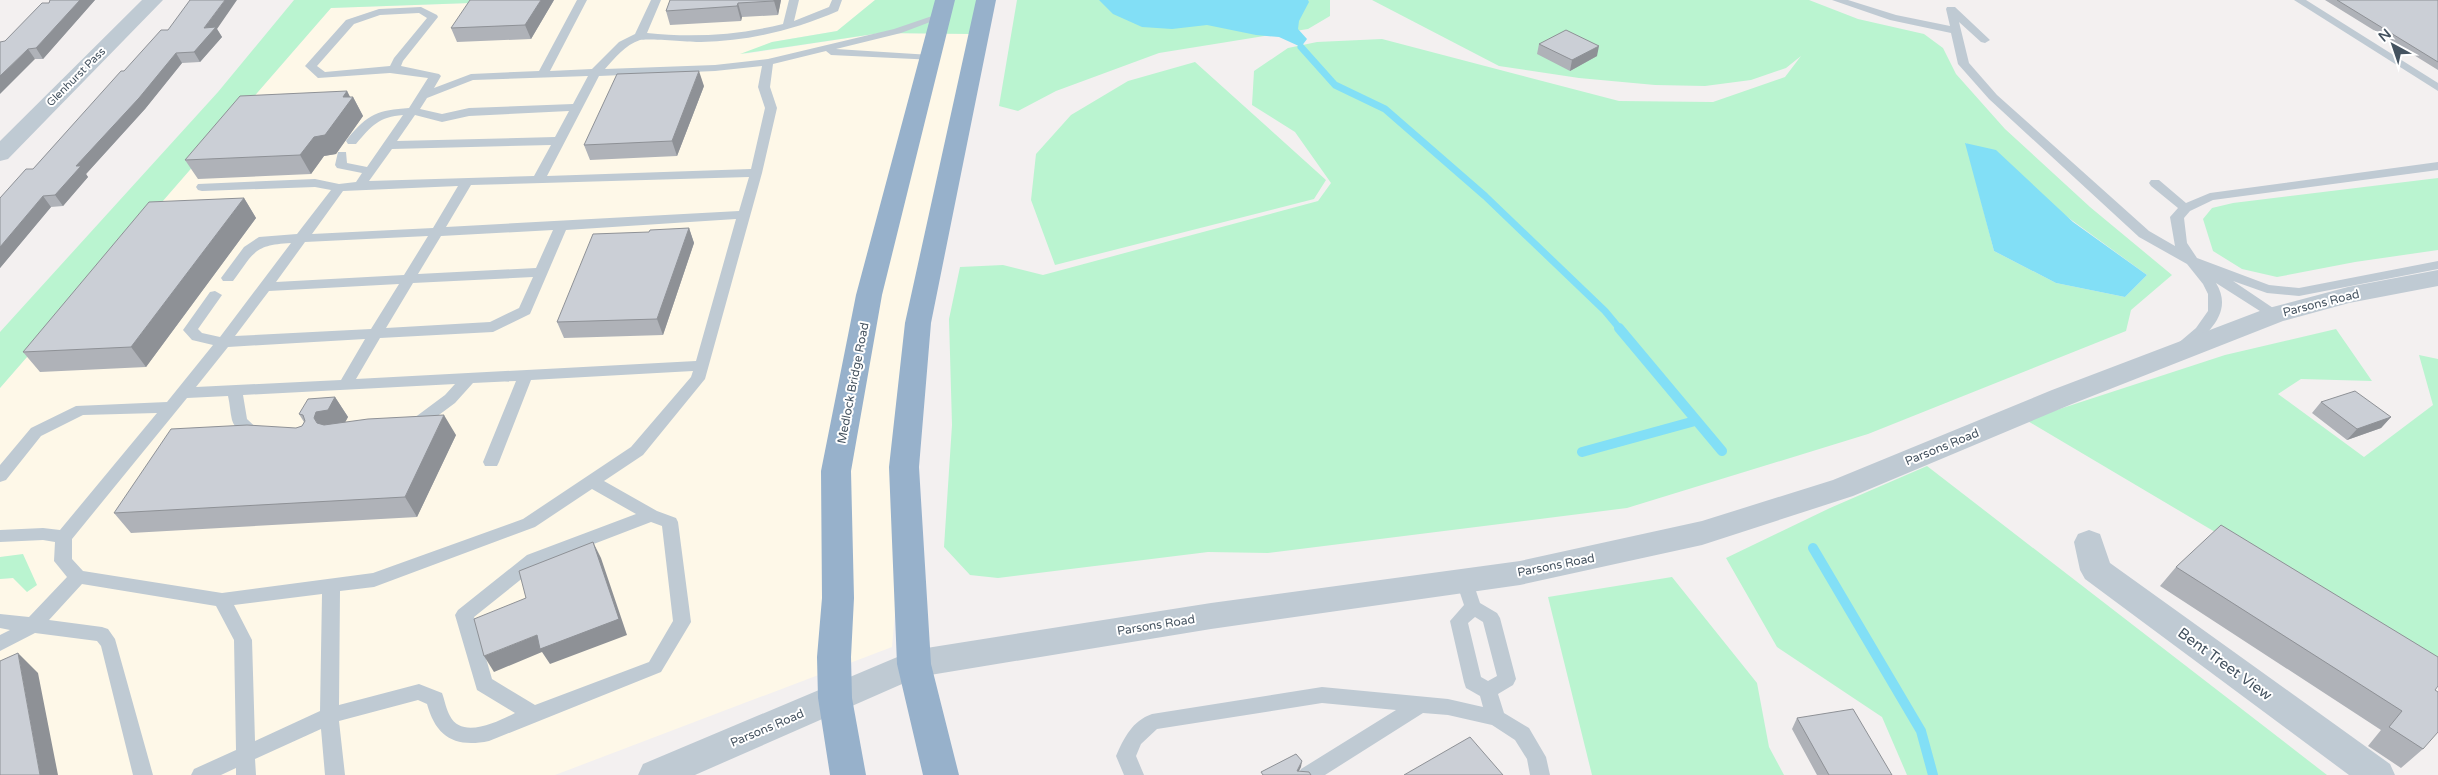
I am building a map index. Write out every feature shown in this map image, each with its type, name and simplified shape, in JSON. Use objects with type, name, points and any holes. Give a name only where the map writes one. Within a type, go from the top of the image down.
[{"type":"highway","points":[[941,775],[914,664],[904,467],[918,323],[986,0]]},
{"type":"highway","name":"Medlock Bridge Road","points":[[848,775],[835,698],[834,657],[838,598],[836,471],[870,295],[943,8]]},
{"type":"street","name":"Glenhurst Pass","points":[[0,154],[153,0]]},
{"type":"street","name":"Parsons Road","points":[[656,775],[914,664],[1220,615],[1469,594],[1529,571],[1702,534],[1843,488],[2274,315],[2348,295],[2438,278]]},
{"type":"street","name":"Bent Treet View","points":[[2089,542],[2096,570],[2377,775]]},
{"type":"lane","points":[[544,74],[582,0]]},
{"type":"lane","points":[[640,36],[656,0]]},
{"type":"lane","points":[[788,25],[794,0]]},
{"type":"lane","points":[[538,180],[596,71],[624,44],[640,36],[676,40],[750,33],[812,20],[834,9],[837,0]]},
{"type":"lane","points":[[1837,0],[1894,18],[1956,31]]},
{"type":"lane","points":[[2299,0],[2438,88]]},
{"type":"lane","points":[[1951,5],[1964,64],[1992,98],[2144,234],[2192,261],[2274,315]]},
{"type":"lane","points":[[1951,5],[1985,40]]},
{"type":"lane","points":[[423,96],[471,77],[715,68],[768,62],[896,32],[943,8]]},
{"type":"lane","points":[[360,185],[435,76],[424,72],[394,71],[322,76],[311,66],[350,22],[379,12],[421,10],[433,17],[398,60],[394,71]]},
{"type":"lane","points":[[812,51],[931,58]]},
{"type":"lane","points":[[339,188],[172,407],[64,537],[63,562],[78,577],[222,600],[374,580],[528,523],[637,451],[698,379],[756,173],[771,108],[764,87],[768,62]]},
{"type":"lane","points":[[352,141],[367,123],[385,113],[412,111],[442,118],[469,112],[577,107]]},
{"type":"lane","points":[[388,146],[559,141]]},
{"type":"lane","points":[[342,155],[341,165],[370,171]]},
{"type":"lane","points":[[2175,354],[2207,327],[2214,310],[2215,293],[2180,243],[2178,217],[2185,208],[2210,197],[2438,166]]},
{"type":"lane","points":[[202,187],[315,183],[339,188],[360,185],[756,173]]},
{"type":"lane","points":[[346,383],[467,182]]},
{"type":"lane","points":[[2155,183],[2185,208]]},
{"type":"lane","points":[[228,278],[249,250],[264,240],[301,236],[561,226],[744,215]]},
{"type":"lane","points":[[215,295],[190,330],[197,337],[222,342],[493,327],[525,312],[561,226]]},
{"type":"lane","points":[[2192,261],[2267,289],[2299,292],[2438,265]]},
{"type":"lane","points":[[263,288],[543,272]]},
{"type":"lane","points":[[183,393],[346,383],[525,376],[701,366]]},
{"type":"lane","points":[[491,462],[525,376]]},
{"type":"lane","points":[[393,430],[412,428],[450,399],[469,378]]},
{"type":"lane","points":[[235,390],[240,421],[258,438],[275,439]]},
{"type":"lane","points":[[0,476],[36,432],[80,410],[172,407]]},
{"type":"lane","points":[[201,775],[246,756],[329,716],[419,692],[435,699],[444,724],[460,735],[484,735],[654,667],[682,622],[670,522],[651,515],[592,482]]},
{"type":"lane","points":[[533,714],[484,684],[464,615],[533,560],[651,515]]},
{"type":"lane","points":[[0,536],[43,534],[64,537]]},
{"type":"lane","points":[[0,644],[33,624],[78,577]]},
{"type":"lane","points":[[331,586],[329,716],[335,775]]},
{"type":"lane","points":[[1488,691],[1507,679],[1492,618],[1469,594],[1459,621],[1473,682],[1488,691],[1496,718]]},
{"type":"lane","points":[[222,600],[243,640],[246,775]]},
{"type":"lane","points":[[0,621],[102,634],[109,644],[143,775]]},
{"type":"lane","points":[[1134,775],[1126,756],[1134,738],[1152,722],[1322,695],[1448,707],[1496,718],[1522,734],[1536,757],[1540,775]]},
{"type":"lane","points":[[1308,775],[1421,704]]},
{"type":"shaded area","points":[[472,0],[875,0],[837,31],[772,42],[744,54],[881,33],[971,34],[922,302],[892,647],[555,775],[0,775],[0,579],[13,578],[23,555],[0,557],[0,388],[331,8],[471,3]]},
{"type":"green space","points":[[294,0],[472,0],[471,3],[331,8],[0,388],[0,332],[218,92]]},
{"type":"green space","points":[[875,0],[977,0],[971,34],[881,33],[740,54],[772,42],[837,31]]},
{"type":"green space","points":[[1017,0],[1330,0],[1330,16],[1308,29],[1159,53],[1056,91],[1018,111],[999,106]]},
{"type":"green space","points":[[1372,0],[1809,0],[1858,19],[1924,34],[1943,48],[1956,74],[2005,129],[2090,207],[2172,275],[2131,310],[2126,331],[1868,434],[1627,508],[1268,553],[1208,552],[998,578],[970,575],[944,547],[952,425],[949,319],[960,267],[1003,265],[1043,275],[1318,201],[1331,183],[1295,132],[1252,105],[1254,71],[1288,48],[1317,42],[1382,39],[1619,101],[1713,102],[1785,77],[1801,56],[1786,68],[1751,80],[1705,86],[1655,85],[1579,78],[1499,66]],"holes":[[[1966,143],[2147,275],[2125,297],[2056,283],[1994,251]]]},
{"type":"green space","points":[[1195,62],[1326,180],[1314,199],[1055,265],[1031,200],[1036,154],[1071,115],[1128,81]]},
{"type":"green space","points":[[2438,178],[2438,250],[2355,262],[2277,277],[2242,269],[2213,251],[2203,219],[2212,208],[2233,203]]},
{"type":"green space","points":[[2336,329],[2372,381],[2301,379],[2278,394],[2364,457],[2433,405],[2419,355],[2438,359],[2438,664],[2026,420],[2225,355]]},
{"type":"green space","points":[[1927,466],[2327,775],[1907,775],[1882,717],[1777,647],[1726,558],[1830,508]]},
{"type":"green space","points":[[23,554],[37,585],[27,592],[13,578],[0,579],[0,557]]},
{"type":"green space","points":[[1672,577],[1757,683],[1769,747],[1784,775],[1592,775],[1548,597]]},
{"type":"water","points":[[1099,0],[1308,0],[1309,2],[1299,21],[1298,29],[1307,39],[1301,47],[1279,37],[1256,35],[1207,25],[1172,29],[1142,27],[1113,14]]},
{"type":"water","points":[[1965,143],[1996,150],[2073,222],[2147,275],[2125,297],[2056,283],[1994,251]]},
{"type":"building","points":[[50,0],[80,0],[36,48],[28,49],[0,76],[0,42],[5,41],[42,3],[49,3]]},
{"type":"building","points":[[190,0],[225,0],[204,28],[216,27],[194,52],[176,53],[139,98],[76,166],[81,166],[55,195],[43,196],[0,247],[0,198],[26,169],[33,169],[121,71],[124,71],[161,30],[168,30]]},
{"type":"building","points":[[470,0],[541,0],[525,25],[451,28]]},
{"type":"building","points":[[670,0],[774,1],[738,3],[737,6],[666,11]]},
{"type":"building","points":[[2337,0],[2438,0],[2438,62]]},
{"type":"building","points":[[1566,30],[1599,46],[1572,60],[1539,44]]},
{"type":"building","points":[[699,71],[672,141],[584,145],[617,74]]},
{"type":"building","points":[[347,91],[343,97],[353,97],[325,135],[314,137],[300,155],[185,160],[240,96]]},
{"type":"building","points":[[244,198],[131,347],[23,352],[149,202]]},
{"type":"building","points":[[689,228],[657,319],[557,322],[593,234]]},
{"type":"building","points":[[2355,391],[2391,417],[2357,429],[2321,402]]},
{"type":"building","points":[[335,397],[328,410],[316,412],[314,418],[317,423],[324,425],[368,419],[444,415],[405,497],[114,513],[171,429],[247,425],[296,428],[302,426],[305,421],[303,415],[299,414],[308,399]]},
{"type":"building","points":[[2221,525],[2438,657],[2438,686],[2435,690],[2438,692],[2438,732],[2423,749],[2389,727],[2402,711],[2176,567]]},
{"type":"building","points":[[593,542],[619,619],[540,649],[537,635],[484,656],[474,619],[526,598],[519,571]]},
{"type":"building","points":[[18,653],[40,775],[0,775],[0,661]]},
{"type":"building","points":[[1853,709],[1892,775],[1829,775],[1797,718]]},
{"type":"building","points":[[1470,737],[1503,775],[1404,775]]},
{"type":"building","points":[[1296,754],[1302,761],[1297,771],[1309,772],[1311,775],[1263,775],[1261,772]]},
{"type":"waterway","points":[[1301,47],[1335,85],[1385,109],[1485,196],[1605,311],[1620,329]]},
{"type":"waterway","points":[[1619,328],[1722,451]]},
{"type":"waterway","points":[[1582,452],[1695,421]]},
{"type":"waterway","points":[[1813,548],[1921,731],[1933,775]]}]
